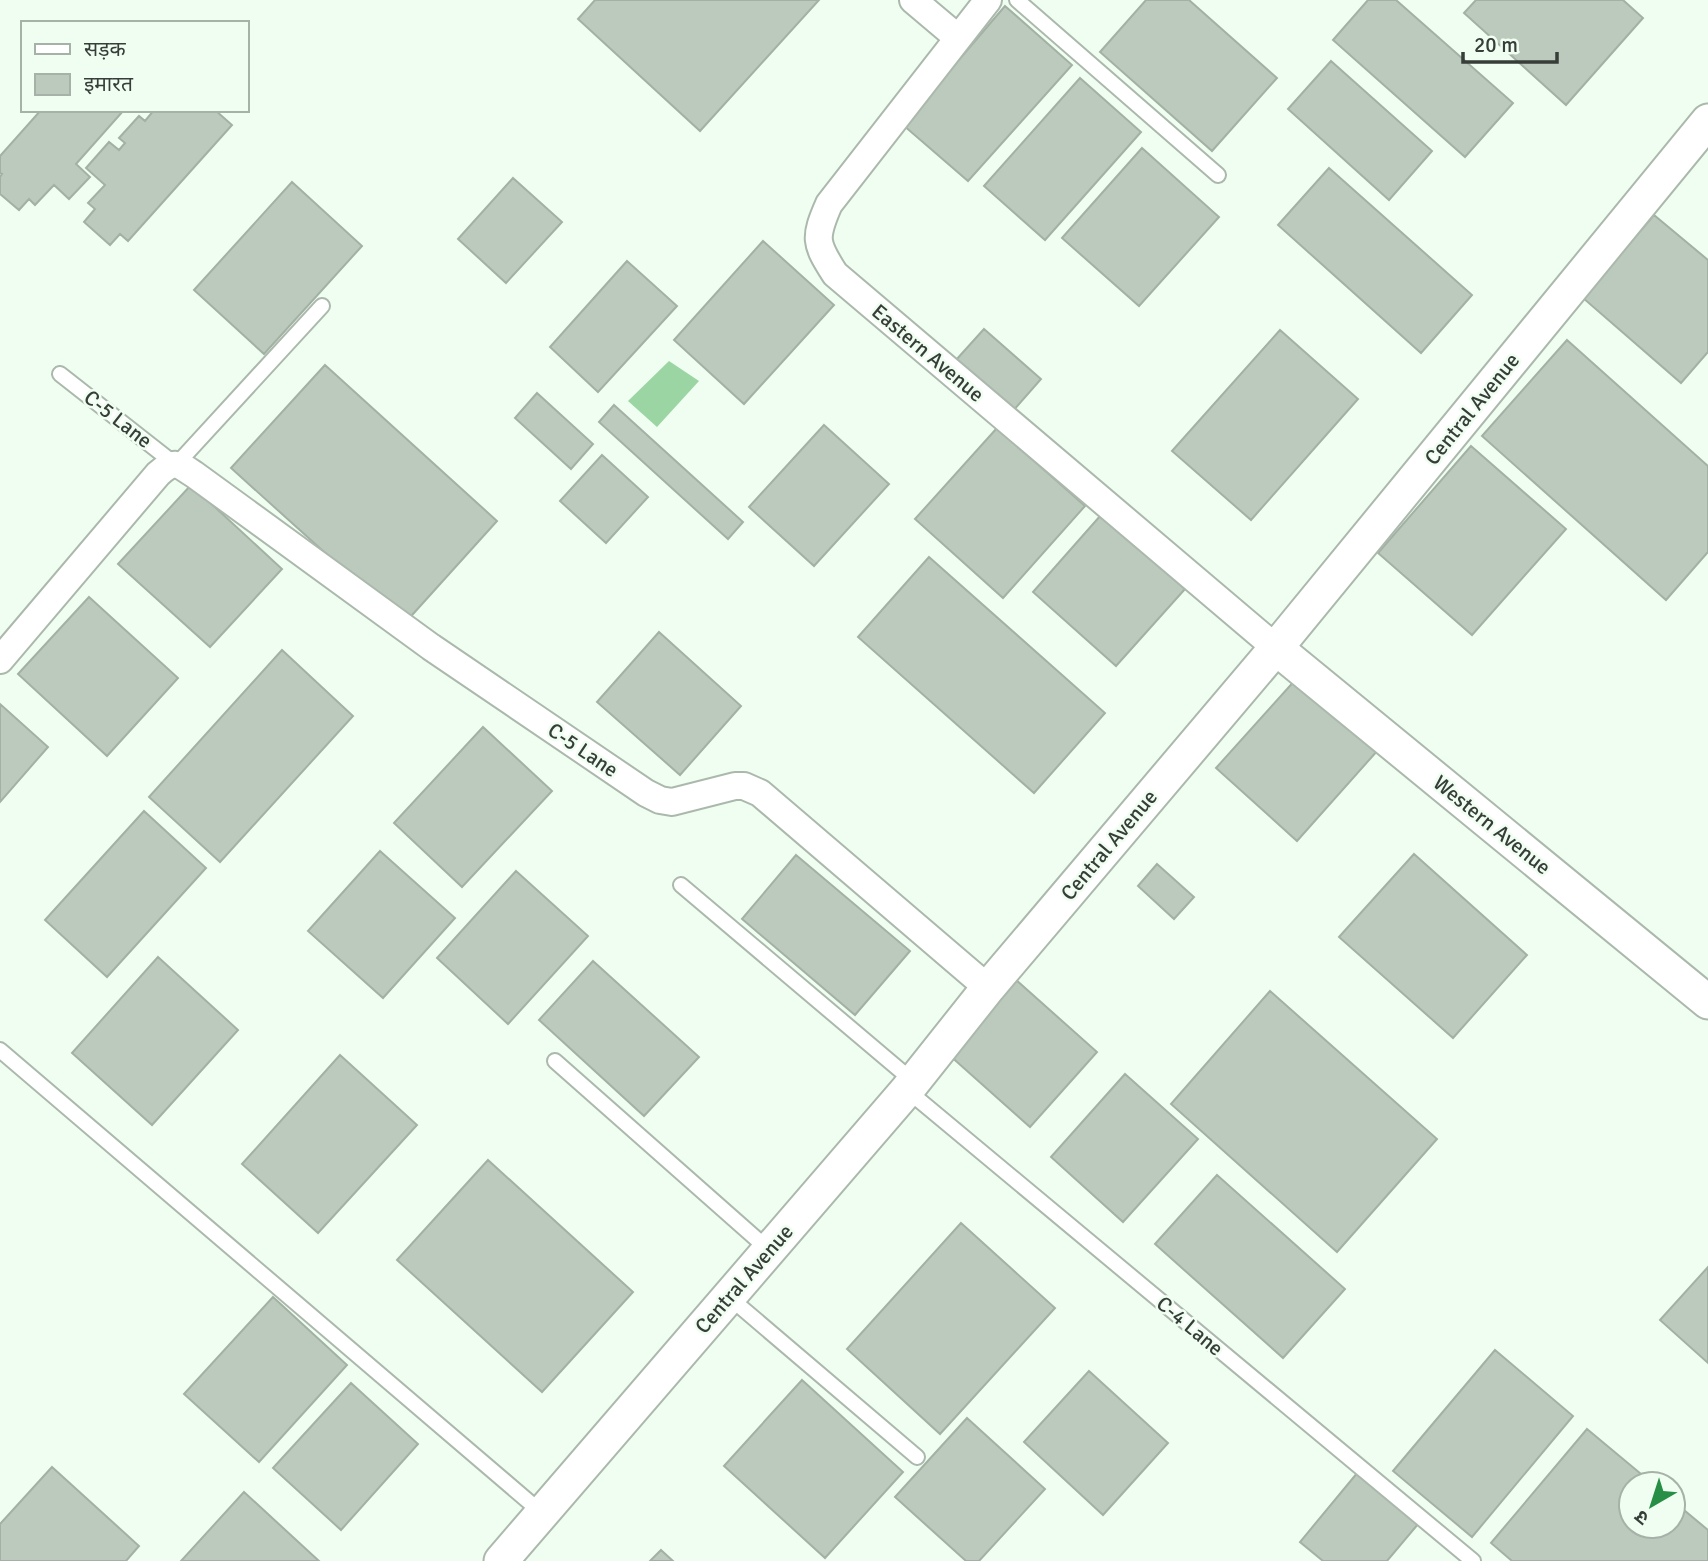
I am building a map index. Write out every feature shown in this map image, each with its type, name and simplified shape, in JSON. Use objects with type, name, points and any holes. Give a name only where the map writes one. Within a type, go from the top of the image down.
[{"type":"street","points":[[913,0],[958,38]]},
{"type":"street","name":"Eastern Avenue","points":[[988,0],[829,204],[818,228],[820,252],[835,274],[1276,648]]},
{"type":"street","name":"Central Avenue","points":[[501,1561],[910,1086],[988,988],[1276,648],[1708,121]]},
{"type":"street","name":"C-5 Lane","points":[[0,660],[158,474],[172,463],[195,475],[431,647],[646,793],[672,802],[735,786],[744,786],[760,793],[988,988]]},
{"type":"street","name":"Western Avenue","points":[[1276,648],[1708,1002]]},
{"type":"lane","points":[[1017,0],[1218,175]]},
{"type":"lane","name":"C-5 Lane","points":[[60,374],[176,465],[322,306]]},
{"type":"lane","name":"C-4 Lane","points":[[681,885],[910,1086],[1473,1561]]},
{"type":"lane","points":[[0,1050],[543,1514]]},
{"type":"lane","points":[[555,1061],[769,1250]]},
{"type":"lane","points":[[729,1297],[917,1457]]},
{"type":"shaded area","points":[[669,361],[699,381],[657,427],[628,401]]},
{"type":"building","points":[[595,0],[819,0],[700,131],[578,19]]},
{"type":"building","points":[[1146,0],[1189,0],[1277,78],[1212,151],[1100,52]]},
{"type":"building","points":[[1368,0],[1396,0],[1513,103],[1465,157],[1333,40]]},
{"type":"building","points":[[1476,0],[1623,0],[1643,18],[1566,105],[1464,13]]},
{"type":"building","points":[[1005,6],[1072,65],[968,181],[903,125]]},
{"type":"building","points":[[1331,61],[1432,151],[1389,200],[1288,109]]},
{"type":"building","points":[[1080,78],[1141,132],[1045,240],[984,186]]},
{"type":"building","points":[[39,112],[122,112],[76,164],[90,177],[69,199],[54,185],[35,205],[29,199],[19,210],[0,194],[0,156]]},
{"type":"building","points":[[152,112],[217,112],[232,125],[128,241],[120,234],[110,245],[84,222],[95,209],[88,203],[105,185],[86,168],[109,142],[119,150],[125,143],[119,138],[139,116],[145,121]]},
{"type":"building","points":[[1142,148],[1219,217],[1139,306],[1062,238]]},
{"type":"building","points":[[1329,168],[1472,295],[1421,353],[1278,225]]},
{"type":"building","points":[[513,178],[562,222],[506,283],[458,239]]},
{"type":"building","points":[[292,182],[362,246],[264,354],[194,290]]},
{"type":"building","points":[[1654,215],[1708,260],[1708,352],[1681,383],[1583,298]]},
{"type":"building","points":[[763,241],[834,305],[744,404],[674,340]]},
{"type":"building","points":[[627,261],[677,306],[598,392],[550,347]]},
{"type":"building","points":[[984,329],[1041,379],[1013,411],[956,360]]},
{"type":"building","points":[[1280,330],[1358,399],[1251,520],[1172,451]]},
{"type":"building","points":[[1567,340],[1708,466],[1708,552],[1666,600],[1482,436]]},
{"type":"building","points":[[325,365],[497,521],[404,624],[231,468]]},
{"type":"building","points":[[537,393],[593,444],[571,469],[515,418]]},
{"type":"building","points":[[614,405],[743,522],[728,539],[599,422]]},
{"type":"building","points":[[824,425],[889,484],[814,566],[749,507]]},
{"type":"building","points":[[997,428],[1085,506],[1003,598],[915,519]]},
{"type":"building","points":[[1471,446],[1566,529],[1472,635],[1378,553]]},
{"type":"building","points":[[602,455],[648,497],[606,543],[560,501]]},
{"type":"building","points":[[191,485],[282,569],[210,647],[118,564]]},
{"type":"building","points":[[1101,515],[1185,589],[1116,666],[1033,592]]},
{"type":"building","points":[[929,557],[1105,713],[1034,793],[858,637]]},
{"type":"building","points":[[89,597],[178,678],[107,756],[18,674]]},
{"type":"building","points":[[659,632],[741,706],[680,775],[597,702]]},
{"type":"building","points":[[282,650],[353,716],[220,862],[149,797]]},
{"type":"building","points":[[1297,678],[1378,750],[1297,841],[1216,768]]},
{"type":"building","points":[[0,704],[48,747],[0,802]]},
{"type":"building","points":[[483,727],[552,791],[462,887],[394,823]]},
{"type":"building","points":[[144,811],[206,868],[107,977],[45,920]]},
{"type":"building","points":[[380,851],[455,918],[383,998],[308,931]]},
{"type":"building","points":[[1414,854],[1527,955],[1453,1038],[1339,937]]},
{"type":"building","points":[[796,855],[910,951],[855,1015],[742,919]]},
{"type":"building","points":[[1157,864],[1194,897],[1174,919],[1138,886]]},
{"type":"building","points":[[516,871],[588,936],[508,1024],[437,958]]},
{"type":"building","points":[[158,957],[238,1030],[152,1125],[72,1053]]},
{"type":"building","points":[[593,961],[699,1057],[644,1116],[539,1020]]},
{"type":"building","points":[[1015,979],[1097,1052],[1030,1127],[948,1054]]},
{"type":"building","points":[[1270,991],[1437,1139],[1337,1252],[1171,1104]]},
{"type":"building","points":[[340,1055],[417,1125],[318,1233],[242,1164]]},
{"type":"building","points":[[1125,1074],[1198,1139],[1123,1222],[1051,1157]]},
{"type":"building","points":[[488,1160],[633,1292],[542,1392],[397,1260]]},
{"type":"building","points":[[1217,1175],[1345,1289],[1283,1358],[1155,1244]]},
{"type":"building","points":[[961,1223],[1055,1308],[940,1434],[847,1349]]},
{"type":"building","points":[[1708,1267],[1708,1363],[1660,1320]]},
{"type":"building","points":[[273,1297],[347,1365],[259,1462],[184,1394]]},
{"type":"building","points":[[1495,1350],[1573,1416],[1472,1537],[1393,1471]]},
{"type":"building","points":[[1089,1371],[1168,1443],[1103,1515],[1024,1442]]},
{"type":"building","points":[[802,1380],[903,1472],[825,1558],[724,1466]]},
{"type":"building","points":[[351,1383],[418,1444],[341,1530],[273,1468]]},
{"type":"building","points":[[967,1418],[1045,1489],[979,1561],[966,1561],[895,1497]]},
{"type":"building","points":[[1587,1429],[1636,1470],[1617,1470],[1617,1540],[1687,1540],[1687,1513],[1708,1530],[1708,1561],[1512,1561],[1491,1543]]},
{"type":"building","points":[[52,1467],[139,1546],[126,1561],[0,1561],[0,1524]]},
{"type":"building","points":[[1358,1472],[1419,1523],[1387,1561],[1323,1561],[1300,1542]]},
{"type":"building","points":[[244,1492],[319,1561],[181,1561]]},
{"type":"building","points":[[661,1550],[673,1561],[650,1561]]}]
